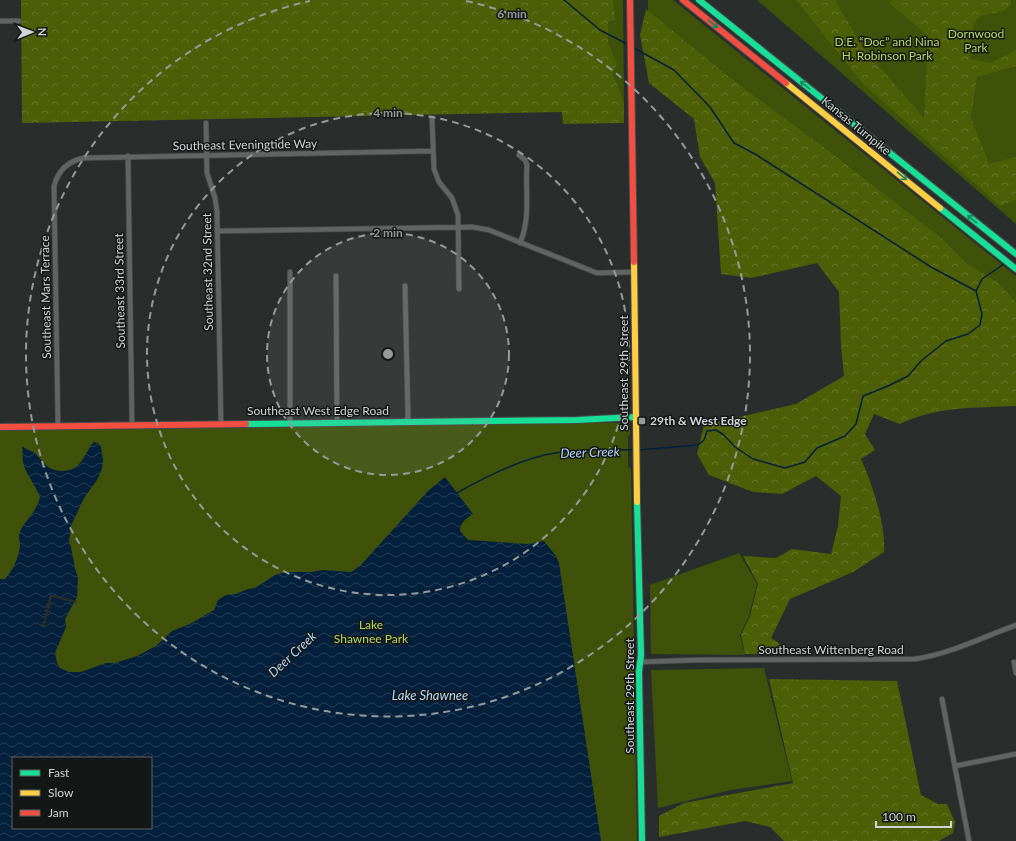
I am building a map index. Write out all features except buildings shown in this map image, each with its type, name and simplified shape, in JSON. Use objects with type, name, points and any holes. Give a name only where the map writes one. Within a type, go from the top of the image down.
[{"type":"main road","name":"Southeast 29th Street","points":[[630,0],[635,436],[642,841]]},
{"type":"main road","name":"Kansas Turnpike","points":[[683,0],[1016,268]]},
{"type":"main road","name":"Kansas Turnpike","points":[[699,0],[1016,254]]},
{"type":"main road","name":"Southeast West Edge Road","points":[[0,427],[290,422],[577,420],[635,417]]},
{"type":"street","points":[[0,21],[19,21]]},
{"type":"street","points":[[432,118],[433,164],[436,175],[450,194],[456,206],[458,215],[459,289]]},
{"type":"street","name":"Southeast 32nd Street","points":[[206,123],[206,156],[209,182],[216,206],[221,423]]},
{"type":"street","name":"Southeast Eveningtide Way","points":[[62,170],[69,163],[80,158],[433,151]]},
{"type":"street","points":[[519,155],[527,164],[527,214],[520,243]]},
{"type":"street","name":"Southeast 33rd Street","points":[[128,156],[132,425]]},
{"type":"street","name":"Southeast Mars Terrace","points":[[58,426],[54,186],[62,170]]},
{"type":"street","points":[[217,231],[472,227],[489,230],[596,273],[634,272]]},
{"type":"street","points":[[290,272],[290,422]]},
{"type":"street","points":[[336,276],[337,422]]},
{"type":"street","points":[[404,422],[408,418],[405,286]]},
{"type":"street","name":"Southeast Wittenberg Road","points":[[640,662],[695,660],[915,659],[935,656],[950,651],[1016,625]]},
{"type":"street","points":[[1014,662],[1016,673]]},
{"type":"street","points":[[942,699],[968,841]]},
{"type":"street","points":[[955,766],[1016,754]]},
{"type":"green space","points":[[21,0],[613,0],[616,20],[608,22],[608,43],[617,64],[613,73],[624,102],[624,123],[563,124],[562,112],[22,123]]},
{"type":"green space","points":[[613,0],[623,0],[624,102],[613,73],[608,43],[608,22],[616,20]]},
{"type":"green space","points":[[648,0],[673,0],[1016,276],[1016,302],[998,282],[968,264],[942,238],[829,151],[728,77],[648,12]]},
{"type":"green space","points":[[757,0],[1016,0],[1016,224]]},
{"type":"green space","points":[[796,0],[835,0],[863,48],[924,118],[928,36],[889,3],[892,0],[1011,0],[1011,5],[1004,11],[980,16],[975,22],[968,51],[971,59],[991,63],[1016,50],[1016,66],[977,77],[971,117],[989,164],[1016,157],[1016,200],[1000,206],[862,83]]},
{"type":"green space","points":[[646,9],[729,77],[829,151],[942,238],[968,264],[998,282],[1016,302],[1016,406],[942,411],[914,418],[900,424],[874,414],[865,434],[875,450],[861,459],[870,480],[881,517],[884,552],[853,572],[790,599],[771,638],[796,655],[745,654],[741,635],[750,616],[758,584],[743,556],[776,558],[792,549],[831,554],[838,526],[841,496],[816,476],[782,494],[753,492],[709,475],[697,454],[704,425],[796,404],[844,376],[841,346],[839,292],[817,263],[751,278],[721,274],[715,183],[700,157],[694,119],[649,83],[640,35]]},
{"type":"green space","name":"Lake Shawnee Park","points":[[540,422],[619,423],[625,424],[630,430],[630,435],[628,436],[628,466],[631,469],[637,841],[0,841],[0,429]]},
{"type":"green space","points":[[739,553],[757,584],[749,616],[740,635],[745,655],[651,654],[650,585]]},
{"type":"green space","points":[[764,668],[792,781],[731,790],[658,808],[651,670]]},
{"type":"green space","points":[[769,679],[897,681],[921,795],[938,804],[947,804],[955,822],[953,833],[939,841],[784,841],[770,827],[745,821],[659,837],[659,816],[684,803],[793,783]]},
{"type":"water","name":"Lake Shawnee","points":[[94,442],[98,443],[101,447],[103,460],[102,469],[97,480],[84,498],[71,526],[69,542],[78,578],[77,597],[65,619],[66,627],[55,653],[57,663],[60,668],[69,672],[81,672],[106,663],[115,663],[137,656],[156,646],[172,631],[190,624],[214,610],[218,600],[226,595],[236,594],[255,588],[275,575],[286,572],[311,572],[323,570],[351,572],[360,566],[428,491],[445,477],[473,514],[464,521],[460,528],[460,531],[468,540],[527,544],[544,541],[556,556],[559,563],[601,841],[0,841],[0,579],[5,579],[15,564],[20,545],[20,532],[36,508],[40,497],[24,466],[22,446],[33,452],[49,468],[58,471],[73,469]]},
{"type":"pier","points":[[50,594],[77,601],[75,603],[52,597],[50,604],[52,604],[49,607],[52,608],[49,609],[48,611],[51,611],[50,613],[48,612],[47,614],[49,615],[46,618],[49,619],[46,619],[45,621],[48,622],[45,623],[47,627],[40,626],[44,623],[41,622],[44,621],[42,618],[45,617],[45,615],[43,615],[43,613],[46,614],[44,610],[47,608],[45,608],[45,606],[48,606],[46,603],[48,603]]},
{"type":"waterway","points":[[564,0],[600,30],[629,45]]},
{"type":"waterway","points":[[632,47],[674,70],[710,107],[734,143],[755,154],[931,267],[976,291]]},
{"type":"waterway","name":"Deer Creek","points":[[638,450],[698,445],[704,440],[707,431],[716,430],[724,435],[735,447],[753,459],[785,468],[805,462],[817,448],[845,436],[856,424],[863,396],[908,376],[921,361],[946,341],[968,334],[980,325],[982,314],[976,291],[982,279],[1004,263]]},
{"type":"waterway","name":"Deer Creek","points":[[457,493],[504,469],[543,455],[585,450],[635,450]]},
{"type":"traffic: fast","points":[[699,0],[1016,254]]},
{"type":"traffic: fast","points":[[940,208],[1016,269]]},
{"type":"traffic: fast","points":[[246,424],[577,420],[635,417]]},
{"type":"traffic: fast","points":[[637,502],[641,655],[639,672],[642,841]]},
{"type":"traffic: slow","points":[[786,83],[940,208]]},
{"type":"traffic: slow","points":[[634,262],[637,502]]},
{"type":"traffic: jam","points":[[630,0],[634,262]]},
{"type":"traffic: jam","points":[[683,0],[786,83]]},
{"type":"traffic: jam","points":[[0,427],[246,424]]},
{"type":"place","name":"29th & West Edge","points":[[642,421]]},
{"type":"park label","name":"Dornwood Park","points":[[976,41]]},
{"type":"park label","name":"D.E. “Doc” and Nina H. Robinson Park","points":[[887,49]]}]
